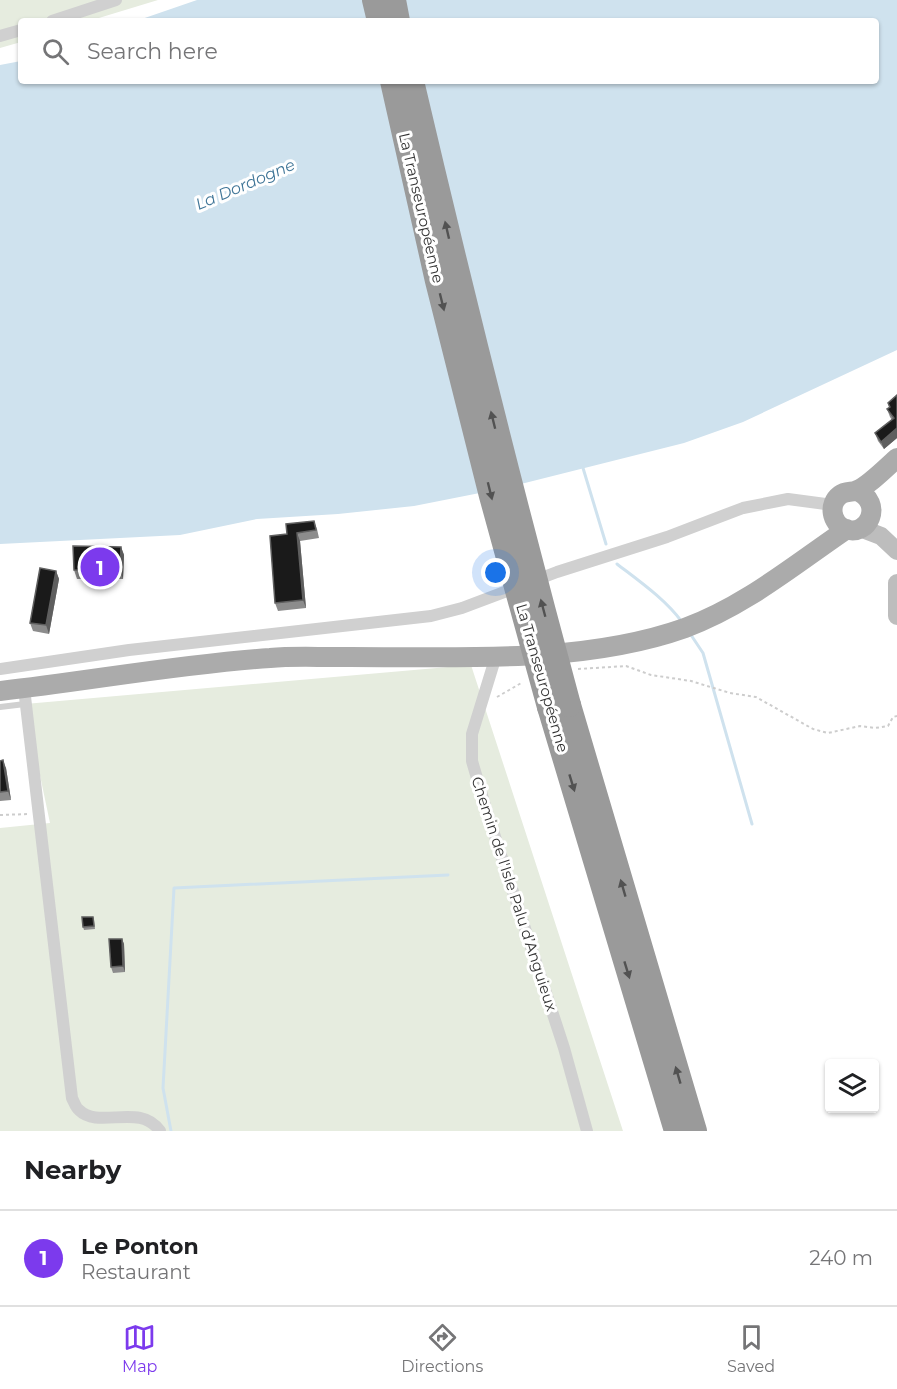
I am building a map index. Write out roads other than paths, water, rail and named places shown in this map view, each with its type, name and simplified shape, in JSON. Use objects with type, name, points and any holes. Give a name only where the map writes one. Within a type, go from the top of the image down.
[{"type":"highway","points":[[374,0],[378,18]]},
{"type":"highway","points":[[394,0],[397,18]]},
{"type":"highway","name":"La Transeuropéenne","points":[[393,84],[437,281],[491,496],[695,1131]]},
{"type":"highway","name":"La Transeuropéenne","points":[[413,84],[508,479],[559,706],[676,1131]]},
{"type":"main road","points":[[0,691],[25,696],[139,673],[224,662],[272,658],[496,656],[572,652],[613,647],[656,636],[684,628],[732,606],[783,576],[861,513],[897,460]]},
{"type":"main road","points":[[801,561],[840,495],[851,490],[861,513]]},
{"type":"main road","points":[[833,509],[837,524],[861,513]]},
{"type":"street","points":[[61,18],[116,0]]},
{"type":"street","points":[[0,36],[18,31]]},
{"type":"street","points":[[0,669],[129,650],[431,616],[462,608],[557,572],[667,537],[752,506],[788,499],[833,509]]},
{"type":"street","points":[[861,513],[897,541]]},
{"type":"street","points":[[861,513],[897,551]]},
{"type":"street","points":[[897,583],[897,616]]},
{"type":"street","name":"Chemin de l'Isle Palu d’Anguieux","points":[[496,656],[472,735],[471,748],[476,777],[564,1048],[587,1131]]},
{"type":"street","points":[[25,696],[72,1098],[79,1110],[90,1116],[143,1118],[154,1122],[160,1131]]},
{"type":"lane","points":[[0,707],[25,696]]},
{"type":"water","name":"La Dordogne","points":[[197,0],[897,0],[897,350],[743,422],[684,443],[505,488],[414,506],[257,519],[180,535],[0,544],[0,65],[18,62],[18,84],[879,84],[879,18],[145,18]]},
{"type":"waterway","points":[[583,468],[606,544]]},
{"type":"waterway","points":[[617,564],[660,598],[682,622]]},
{"type":"waterway","points":[[689,632],[703,653],[752,824]]},
{"type":"waterway","points":[[171,1131],[163,1088],[174,888],[448,875]]},
{"type":"place","name":"Le Ponton","points":[[100,567]]}]
